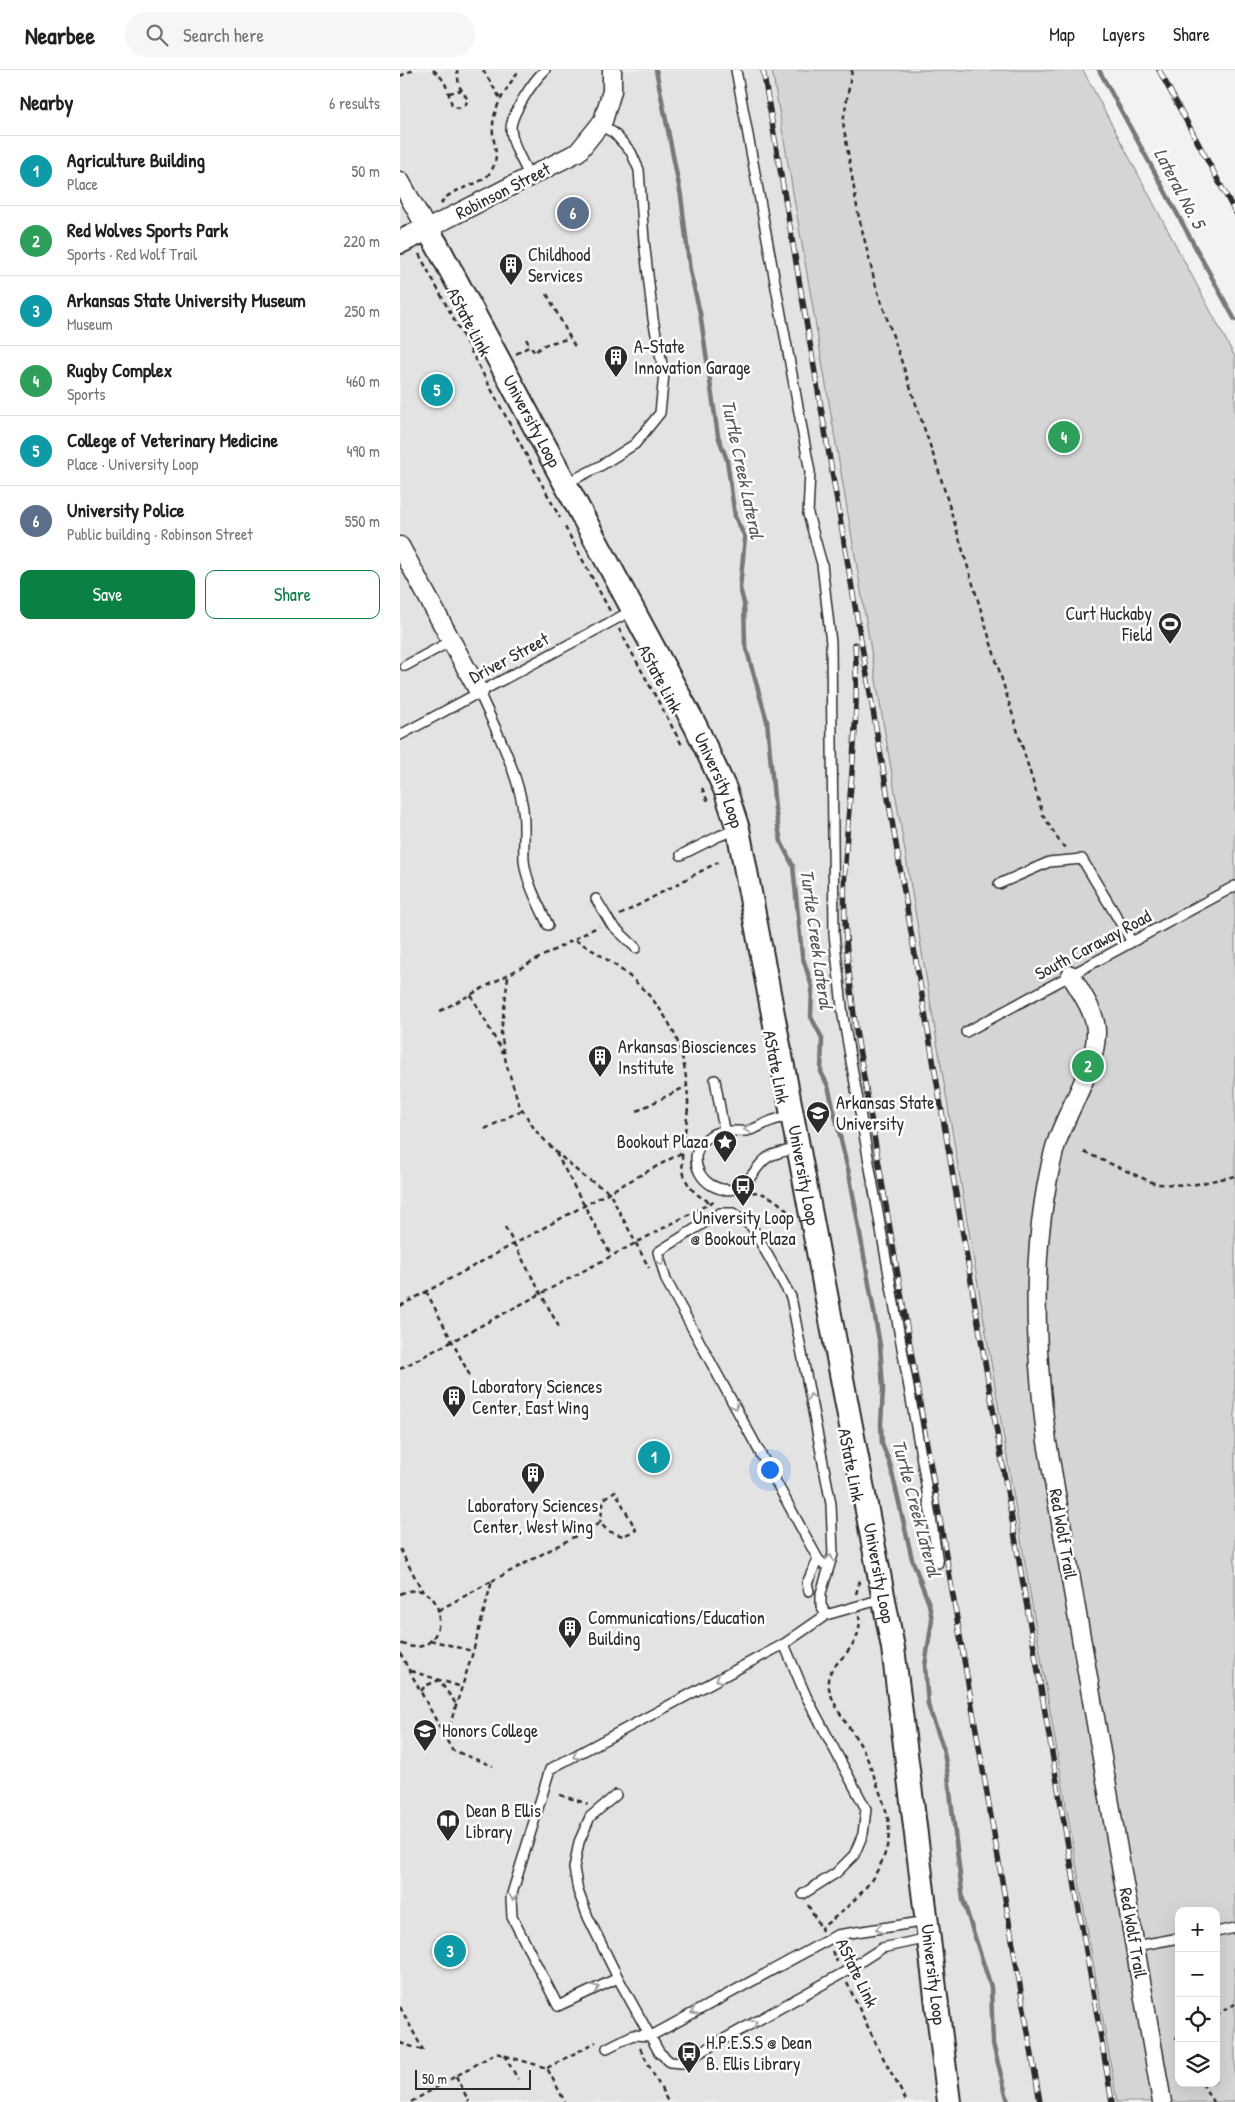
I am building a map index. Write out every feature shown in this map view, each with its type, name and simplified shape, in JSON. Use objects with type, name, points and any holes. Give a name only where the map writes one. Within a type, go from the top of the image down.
[{"type":"street","points":[[600,125],[612,91],[612,70]]},
{"type":"street","name":"Robinson Street","points":[[412,236],[578,152],[600,125]]},
{"type":"street","points":[[400,181],[412,236]]},
{"type":"street","name":"University Loop","points":[[412,236],[565,484],[624,614],[696,727],[725,789],[738,829],[864,1485],[893,1648],[949,2102]]},
{"type":"street","points":[[400,546],[479,692]]},
{"type":"street","name":"Red Wolf Trail","points":[[1071,975],[1094,1019],[1096,1033],[1089,1065],[1055,1149],[1046,1187],[1040,1226],[1036,1334],[1039,1384],[1047,1442],[1162,2102]]},
{"type":"lane","points":[[530,177],[516,149],[511,128],[520,104],[545,70]]},
{"type":"lane","points":[[736,70],[810,472],[808,514],[823,574],[830,643],[834,934],[842,1016],[924,1472],[938,1563]]},
{"type":"lane","points":[[565,484],[602,465],[635,444],[660,412],[664,374],[654,319],[644,240],[639,170],[631,152],[614,133],[600,125]]},
{"type":"lane","name":"Driver Street","points":[[400,735],[624,614]]},
{"type":"lane","points":[[405,666],[451,641]]},
{"type":"lane","points":[[479,692],[511,764],[522,802],[526,833],[524,861],[532,890],[548,925]]},
{"type":"lane","points":[[681,855],[719,836],[738,829]]},
{"type":"lane","points":[[999,884],[1049,862],[1082,859],[1132,942]]},
{"type":"lane","name":"South Caraway Road","points":[[966,1032],[1235,886]]},
{"type":"lane","points":[[596,899],[611,924],[636,948]]},
{"type":"lane","points":[[715,1080],[724,1130]]},
{"type":"lane","points":[[794,1116],[773,1120],[748,1131],[724,1130],[708,1137],[698,1150],[695,1163],[700,1175],[707,1183],[720,1190],[735,1189],[744,1184],[766,1158],[799,1148]]},
{"type":"lane","points":[[826,1615],[821,1605],[829,1564],[833,1554],[831,1504],[791,1298],[752,1227],[733,1213],[720,1213],[658,1252],[666,1280],[818,1559],[823,1564],[829,1564]]},
{"type":"lane","points":[[809,1591],[807,1583],[818,1559]]},
{"type":"lane","points":[[618,1978],[558,2006],[512,1917],[511,1897],[550,1769],[784,1644],[826,1615],[883,1598]]},
{"type":"lane","points":[[784,1644],[806,1696],[866,1809],[864,1834],[854,1855],[836,1873],[803,1894]]},
{"type":"lane","points":[[616,1795],[590,1817],[579,1842],[574,1868],[578,1890],[586,1913],[618,1978],[659,2052],[670,2062],[681,2063],[843,1974],[864,1958],[882,1948],[928,1929]]},
{"type":"lane","points":[[1220,1931],[1235,1928]]},
{"type":"lane","points":[[607,2048],[633,2035],[651,2036],[837,1935],[928,1929]]},
{"type":"lane","points":[[1136,1946],[1175,1939]]},
{"type":"path","points":[[400,76],[413,70]]},
{"type":"path","points":[[432,70],[442,76],[448,87],[452,105],[462,107],[468,100],[456,77],[457,70]]},
{"type":"path","points":[[483,70],[500,98]]},
{"type":"path","points":[[441,207],[441,201],[447,197],[489,175],[498,157],[493,125],[500,98],[519,70]]},
{"type":"path","points":[[852,70],[843,122],[858,213],[875,283],[940,472],[1043,814],[1061,844],[1082,859]]},
{"type":"path","points":[[449,93],[462,90]]},
{"type":"path","name":"AState Link","points":[[412,236],[624,614],[685,750]]},
{"type":"path","points":[[547,294],[576,349]]},
{"type":"path","points":[[526,338],[534,353],[540,346],[550,342],[556,344],[570,338]]},
{"type":"path","points":[[514,355],[530,346]]},
{"type":"path","points":[[700,783],[710,806]]},
{"type":"path","points":[[619,916],[718,862]]},
{"type":"path","points":[[440,1011],[600,925]]},
{"type":"path","points":[[575,940],[609,959],[639,983],[674,1033],[686,1072],[687,1086],[688,1102],[682,1152],[684,1179],[699,1196],[709,1202],[721,1204]]},
{"type":"path","points":[[508,976],[501,1033],[505,1057],[522,1110],[535,1130],[555,1151],[584,1176],[608,1192],[652,1273]]},
{"type":"path","points":[[471,995],[505,1057]]},
{"type":"path","points":[[637,1111],[687,1086]]},
{"type":"path","points":[[485,1129],[522,1110]]},
{"type":"path","points":[[400,1306],[687,1148]]},
{"type":"path","points":[[555,1151],[611,1255]]},
{"type":"path","points":[[1084,1152],[1156,1184],[1192,1185],[1235,1176]]},
{"type":"path","points":[[750,1192],[764,1194],[775,1200],[791,1215],[790,1206]]},
{"type":"path","points":[[400,1369],[709,1202],[721,1199],[712,1196]]},
{"type":"path","points":[[505,1227],[560,1329]]},
{"type":"path","points":[[426,1291],[470,1376]]},
{"type":"path","points":[[615,1491],[636,1530],[623,1536],[608,1531],[600,1523],[604,1499],[615,1491]]},
{"type":"path","points":[[439,1610],[600,1523]]},
{"type":"path","points":[[400,1549],[423,1592]]},
{"type":"path","name":"AState Link","points":[[860,1580],[856,1595],[860,1625],[859,1636],[851,1650],[830,1674],[828,1681],[833,1699],[866,1754],[884,1803],[889,1832],[881,1865],[866,1888],[845,1910],[820,1928],[878,2050],[907,2102]]},
{"type":"path","points":[[446,1737],[473,1652],[492,1581]]},
{"type":"path","points":[[400,1594],[414,1590],[430,1596],[439,1610],[440,1626],[430,1640],[414,1646],[400,1643]]},
{"type":"path","points":[[430,1640],[473,1652]]},
{"type":"path","points":[[400,1654],[452,1750],[493,1766]]},
{"type":"path","points":[[409,1670],[462,1687]]},
{"type":"path","points":[[421,1692],[425,1686],[439,1680]]},
{"type":"path","points":[[439,1680],[456,1704]]},
{"type":"path","points":[[560,1795],[592,1806]]},
{"type":"path","points":[[803,1894],[820,1928]]},
{"type":"path","points":[[1220,2013],[1235,2004]]},
{"type":"path","points":[[400,2007],[423,2050],[400,2043]]},
{"type":"path","points":[[547,2068],[603,2038]]},
{"type":"path","points":[[638,2046],[668,2102]]},
{"type":"path","points":[[411,2102],[496,2052],[547,2068],[565,2102]]},
{"type":"path","points":[[503,2053],[518,2079]]},
{"type":"path","points":[[456,2076],[469,2102]]},
{"type":"path","points":[[1205,2087],[1214,2102]]},
{"type":"shaded area","name":"Arkansas State University","points":[[400,70],[1083,70],[1235,357],[1235,2102],[400,2102]]},
{"type":"shaded area","points":[[772,70],[1083,70],[1235,357],[1235,2102],[1117,2102]]},
{"type":"waterway","name":"Turtle Creek Lateral","points":[[656,70],[681,196],[690,271],[700,313],[718,436],[727,460],[735,517],[745,537],[740,588],[744,603],[745,644],[767,721],[775,809],[781,842],[793,866],[802,955],[812,987],[811,1017],[822,1038],[821,1072],[828,1086],[850,1178],[880,1345],[883,1388],[882,1444],[890,1464],[912,1559],[929,1604],[932,1620],[925,1666],[928,1705],[943,1747],[963,1900],[991,1987],[993,2044],[1008,2102]]},
{"type":"waterway","name":"Lateral No. 5","points":[[1099,70],[1235,320]]},
{"type":"railway","points":[[763,70],[1112,2102]]},
{"type":"railway","points":[[1159,70],[1235,212]]},
{"type":"railway","points":[[855,644],[855,727],[845,864],[844,906],[856,1031],[1040,2102]]},
{"type":"place","name":"University Police","points":[[573,213]]},
{"type":"place","name":"Childhood Services","points":[[511,286]]},
{"type":"place","name":"A-State Innovation Garage","points":[[616,378]]},
{"type":"place","name":"College of Veterinary Medicine","points":[[437,390]]},
{"type":"place","name":"Rugby Complex","points":[[1064,437]]},
{"type":"place","name":"Curt Huckaby Field","points":[[1170,645]]},
{"type":"place","name":"Red Wolves Sports Park","points":[[1088,1066]]},
{"type":"place","name":"Arkansas Biosciences Institute","points":[[600,1078]]},
{"type":"place","name":"Arkansas State University","points":[[818,1134]]},
{"type":"place","name":"Bookout Plaza","points":[[725,1163]]},
{"type":"place","name":"University Loop @ Bookout Plaza","points":[[743,1207]]},
{"type":"place","name":"Laboratory Sciences Center, East Wing","points":[[454,1418]]},
{"type":"place","name":"Agriculture Building","points":[[654,1457]]},
{"type":"place","name":"Laboratory Sciences Center, West Wing","points":[[533,1495]]},
{"type":"place","name":"Communications/Education Building","points":[[570,1649]]},
{"type":"place","name":"Honors College","points":[[425,1752]]},
{"type":"place","name":"Dean B Ellis Library","points":[[448,1842]]},
{"type":"place","name":"Arkansas State University Museum","points":[[450,1951]]},
{"type":"place","name":"H.P.E.S.S @ Dean B. Ellis Library","points":[[689,2074]]}]
